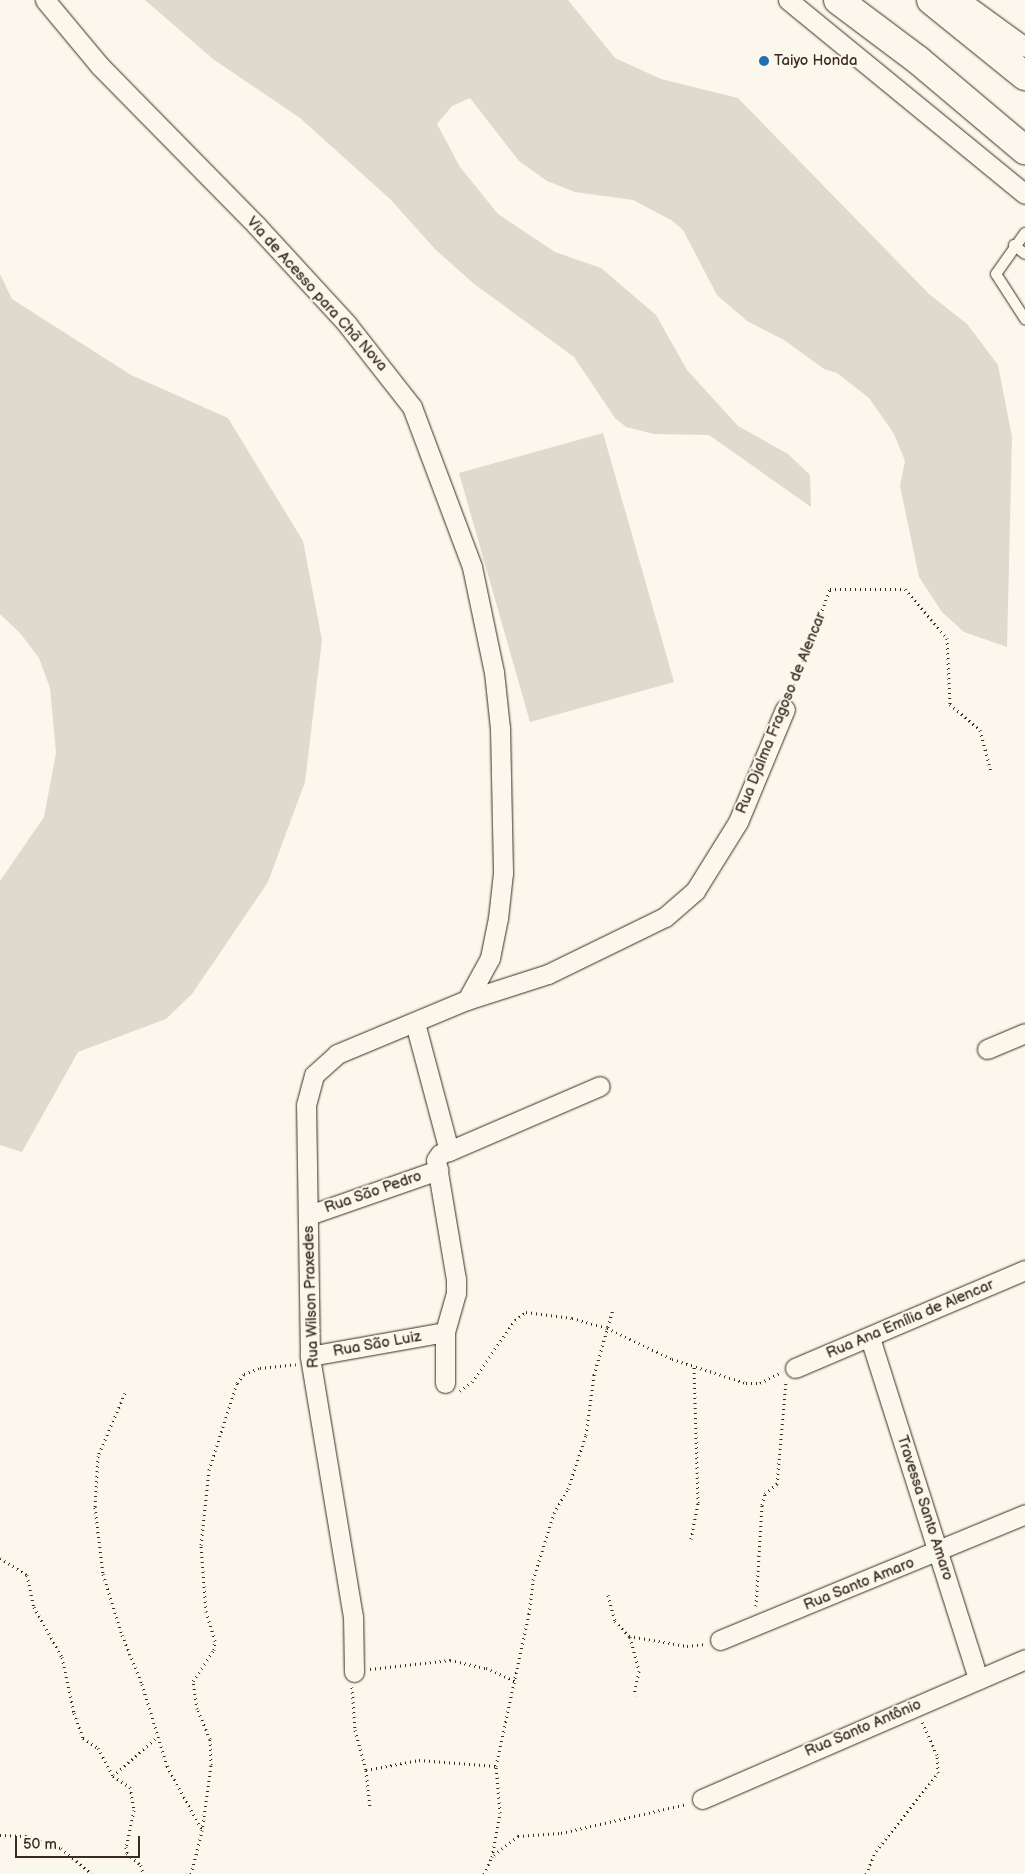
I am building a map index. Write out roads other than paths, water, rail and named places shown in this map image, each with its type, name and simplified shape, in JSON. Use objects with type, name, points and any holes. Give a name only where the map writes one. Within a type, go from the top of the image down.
[{"type":"highway","points":[[838,0],[918,60],[1025,150]]},
{"type":"highway","points":[[931,0],[957,7],[1025,76]]},
{"type":"street","name":"Via de Acesso para Chã Nova","points":[[45,0],[100,66],[257,226],[347,324],[412,407],[472,567],[494,672],[499,719],[503,788],[502,873],[498,918],[490,958],[467,1000]]},
{"type":"street","points":[[788,0],[1025,194]]},
{"type":"street","points":[[957,7],[1025,47]]},
{"type":"street","name":"Rua Djalma Fragoso de Alencar","points":[[467,1000],[548,974],[649,926],[682,902],[694,891],[738,822],[785,709]]},
{"type":"street","name":"Rua Wilson Praxedes","points":[[354,1672],[353,1617],[311,1359],[306,1105],[314,1074],[336,1054],[416,1023],[467,1000]]},
{"type":"street","points":[[416,1023],[449,1151]]},
{"type":"street","points":[[988,1049],[1025,1033]]},
{"type":"street","points":[[444,1383],[444,1332],[456,1293],[456,1279],[437,1157],[600,1086]]},
{"type":"street","name":"Rua São Pedro","points":[[309,1215],[438,1170]]},
{"type":"street","name":"Rua Ana Emília de Alencar","points":[[791,1369],[870,1338],[1025,1270]]},
{"type":"street","name":"Rua São Luiz","points":[[311,1359],[444,1332]]},
{"type":"street","name":"Travessa Santo Amaro","points":[[870,1338],[978,1679]]},
{"type":"street","name":"Rua Santo Amaro","points":[[720,1640],[1025,1514]]},
{"type":"street","name":"Rua Santo Antônio","points":[[702,1799],[1025,1659]]},
{"type":"lane","points":[[1025,233],[1014,245],[996,274],[1025,319]]},
{"type":"lane","points":[[1014,245],[1025,254]]},
{"type":"place","name":"Taiyo Honda","points":[[764,61]]}]
